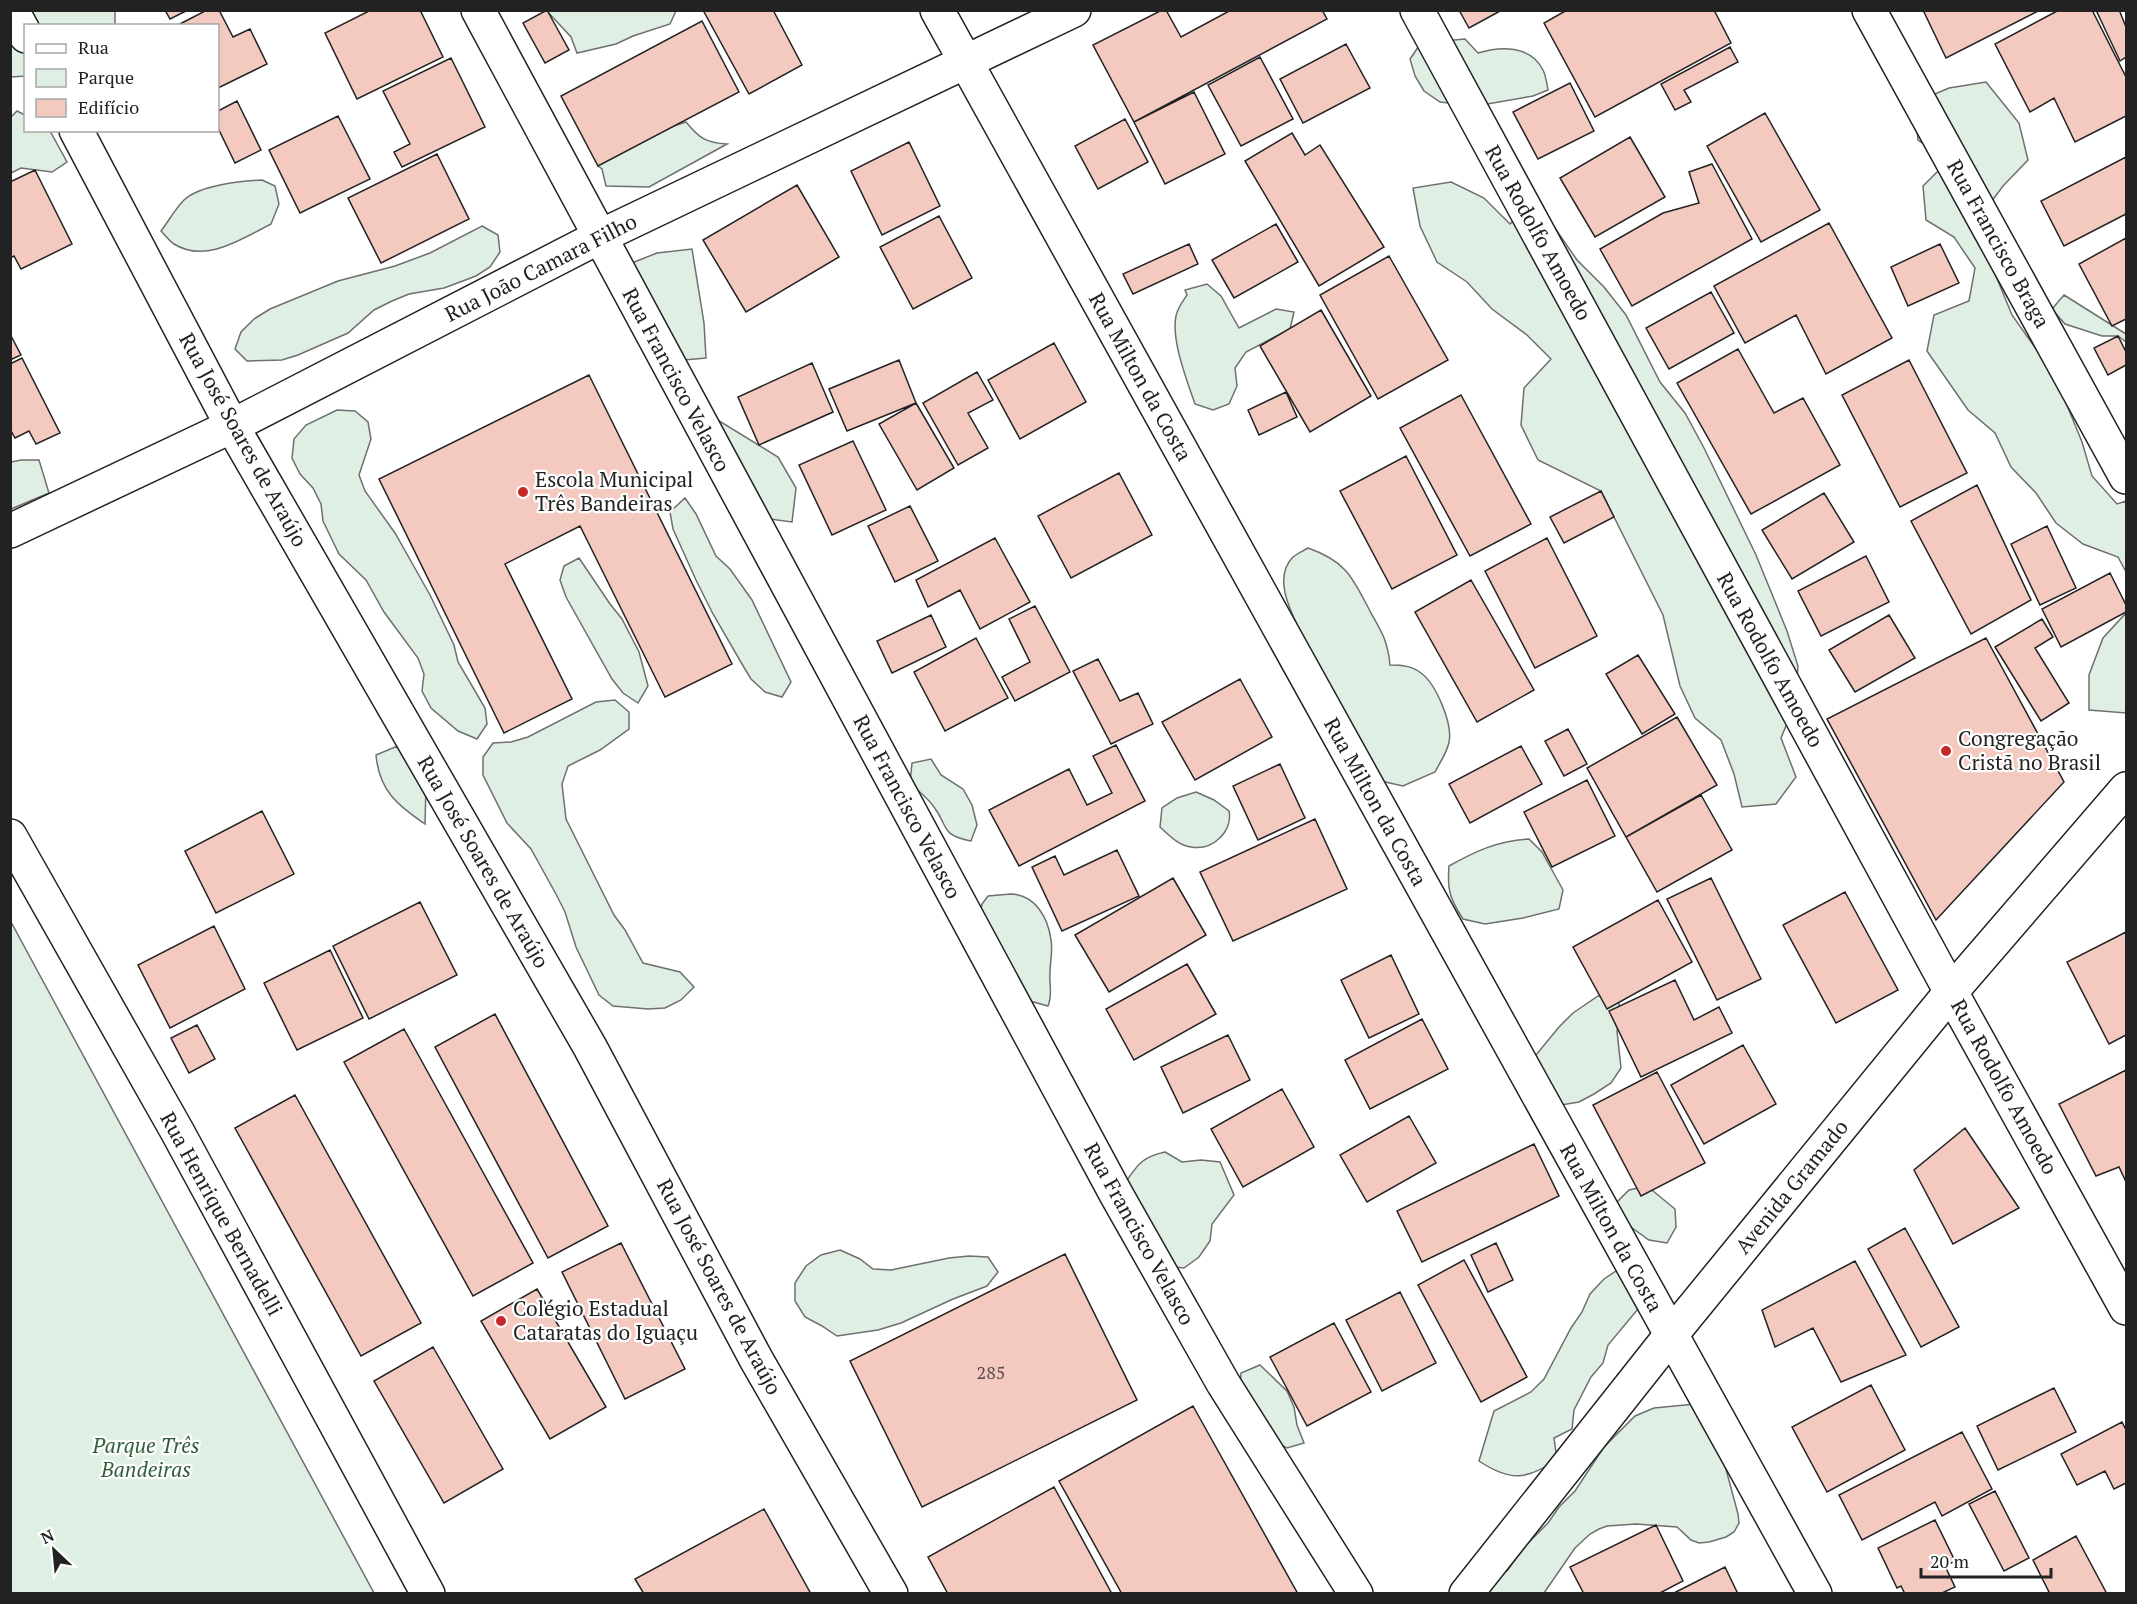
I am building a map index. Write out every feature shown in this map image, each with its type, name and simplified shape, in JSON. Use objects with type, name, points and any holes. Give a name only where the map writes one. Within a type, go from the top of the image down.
[{"type":"street","points":[[12,10],[24,32]]},
{"type":"street","name":"Rua Francisco Velasco","points":[[478,10],[1116,1194],[1223,1383],[1356,1593]]},
{"type":"street","name":"Rua Milton da Costa","points":[[937,10],[1815,1593]]},
{"type":"street","name":"Rua João Camara Filho","points":[[10,531],[232,426],[599,237],[1074,10]]},
{"type":"street","name":"Rua Rodolfo Amoedo","points":[[1417,10],[1951,992],[2127,1308]]},
{"type":"street","name":"Rua Francisco Braga","points":[[1869,10],[2127,477]]},
{"type":"street","name":"Rua José Soares de Araújo","points":[[77,132],[232,426],[590,1047],[756,1359],[891,1593]]},
{"type":"street","name":"Avenida Gramado","points":[[1466,1593],[1671,1335],[1951,992],[2127,789]]},
{"type":"street","name":"Rua Henrique Bernadelli","points":[[10,836],[177,1131],[428,1593]]},
{"type":"green space","points":[[10,11],[24,26],[24,76],[11,77]]},
{"type":"green space","points":[[33,11],[115,11],[115,24],[28,24]]},
{"type":"green space","points":[[547,11],[676,11],[670,24],[616,44],[577,53],[571,37]]},
{"type":"green space","points":[[1465,39],[1478,53],[1505,49],[1531,56],[1543,70],[1548,90],[1533,96],[1476,106],[1440,102],[1424,91],[1415,76],[1410,59],[1421,43]]},
{"type":"green space","points":[[1986,82],[2019,123],[2028,160],[2003,186],[1983,213],[1984,247],[2012,315],[2055,376],[2082,442],[2092,476],[2117,504],[2126,501],[2126,572],[2118,557],[2083,544],[2056,523],[2036,493],[2011,467],[1995,433],[1968,410],[1927,351],[1934,315],[1969,301],[1975,268],[1954,237],[1926,220],[1923,186],[1948,161],[1918,140],[1914,103],[1949,88]]},
{"type":"green space","points":[[17,111],[24,114],[24,132],[51,132],[67,162],[52,172],[21,168],[11,173],[11,117]]},
{"type":"green space","points":[[686,122],[703,139],[727,144],[649,187],[606,186],[602,169],[598,166],[663,130]]},
{"type":"green space","points":[[262,180],[275,186],[279,204],[271,224],[249,236],[224,247],[199,251],[174,244],[161,231],[184,200],[191,195],[210,187]]},
{"type":"green space","points":[[1451,182],[1484,198],[1510,224],[1521,213],[1555,228],[1577,260],[1604,287],[1626,315],[1660,382],[1685,413],[1704,448],[1756,555],[1787,631],[1798,666],[1795,704],[1781,738],[1796,777],[1776,804],[1742,807],[1734,774],[1721,740],[1695,718],[1680,686],[1663,615],[1601,491],[1538,460],[1521,425],[1524,388],[1551,359],[1527,335],[1492,309],[1467,282],[1437,262],[1420,226],[1413,188]]},
{"type":"green space","points":[[482,226],[498,235],[500,252],[490,267],[476,276],[444,288],[409,294],[392,301],[374,310],[348,333],[282,360],[247,361],[235,349],[241,332],[254,319],[270,309],[338,281],[395,266],[430,253]]},
{"type":"green space","points":[[692,249],[704,323],[706,358],[673,361],[632,263],[657,253]]},
{"type":"green space","points":[[1207,284],[1221,296],[1239,328],[1276,309],[1294,312],[1290,329],[1246,352],[1235,368],[1237,386],[1229,404],[1213,410],[1195,404],[1181,360],[1175,326],[1176,316],[1187,295],[1185,290]]},
{"type":"green space","points":[[2064,295],[2126,334],[2126,342],[2118,336],[2102,336],[2065,324],[2052,309]]},
{"type":"green space","points":[[337,410],[355,411],[368,422],[371,439],[359,475],[365,491],[395,533],[430,595],[454,645],[458,662],[485,708],[487,724],[477,739],[458,731],[431,708],[422,691],[424,674],[418,658],[384,612],[366,580],[339,554],[323,521],[321,504],[292,458],[294,439],[306,425]]},
{"type":"green space","points":[[716,419],[778,457],[796,488],[792,522],[755,517]]},
{"type":"green space","points":[[39,460],[49,493],[11,509],[11,462]]},
{"type":"green space","points":[[685,498],[696,514],[716,556],[730,569],[752,600],[791,682],[782,697],[765,692],[751,679],[696,580],[673,529],[670,512]]},
{"type":"green space","points":[[1308,548],[1332,559],[1354,581],[1384,638],[1390,665],[1407,666],[1418,671],[1427,678],[1438,695],[1450,734],[1447,750],[1435,772],[1403,786],[1381,781],[1303,638],[1286,598],[1284,577],[1286,567],[1292,558]]},
{"type":"green space","points":[[579,558],[622,619],[639,652],[648,686],[638,703],[623,693],[612,679],[566,597],[560,580],[564,566]]},
{"type":"green space","points":[[2126,613],[2126,713],[2089,710],[2089,675],[2103,638]]},
{"type":"green space","points":[[615,700],[629,712],[629,729],[600,750],[568,766],[562,784],[566,819],[614,915],[643,963],[680,972],[694,987],[681,1000],[665,1008],[613,1006],[599,995],[576,947],[565,912],[557,896],[531,849],[507,823],[483,775],[483,757],[493,743],[511,742],[528,737],[596,702]]},
{"type":"green space","points":[[395,747],[413,751],[426,786],[425,824],[391,796],[381,778],[376,755]]},
{"type":"green space","points":[[931,759],[941,775],[963,789],[972,805],[977,825],[971,841],[950,833],[932,804],[910,783],[912,763]]},
{"type":"green space","points":[[1196,792],[1214,800],[1229,811],[1229,818],[1225,832],[1214,843],[1191,847],[1174,840],[1160,827],[1162,808],[1177,798]]},
{"type":"green space","points":[[1529,839],[1542,852],[1563,890],[1559,909],[1485,924],[1463,919],[1450,894],[1449,866],[1487,848]]},
{"type":"green space","points":[[1011,894],[1027,898],[1039,909],[1047,923],[1052,948],[1051,994],[1048,1006],[1030,1001],[980,914],[982,904],[988,896]]},
{"type":"green space","name":"Parque Três Bandeiras","points":[[11,922],[374,1593],[11,1593]]},
{"type":"green space","points":[[1598,996],[1617,996],[1621,1013],[1617,1031],[1621,1068],[1611,1083],[1594,1094],[1579,1102],[1561,1105],[1533,1070],[1536,1055],[1573,1013]]},
{"type":"green space","points":[[1165,1152],[1182,1162],[1201,1160],[1220,1162],[1234,1195],[1212,1224],[1210,1241],[1199,1257],[1184,1268],[1166,1266],[1125,1183],[1141,1162]]},
{"type":"green space","points":[[1647,1186],[1675,1209],[1676,1227],[1667,1243],[1649,1240],[1621,1220],[1616,1203],[1629,1190]]},
{"type":"green space","points":[[840,1250],[860,1259],[873,1269],[891,1270],[969,1256],[988,1257],[998,1272],[987,1286],[901,1323],[878,1330],[837,1336],[805,1317],[795,1301],[795,1283],[806,1266],[821,1255]]},
{"type":"green space","points":[[1619,1269],[1643,1303],[1608,1345],[1603,1363],[1591,1377],[1574,1410],[1572,1429],[1554,1438],[1557,1459],[1527,1475],[1518,1476],[1500,1472],[1479,1461],[1494,1411],[1531,1392],[1544,1379],[1590,1294],[1604,1279]]},
{"type":"green space","points":[[1260,1365],[1287,1391],[1304,1443],[1287,1448],[1270,1439],[1240,1392],[1241,1373]]},
{"type":"green space","points":[[1695,1404],[1716,1432],[1738,1514],[1739,1523],[1734,1532],[1726,1537],[1699,1543],[1691,1540],[1677,1527],[1636,1524],[1607,1526],[1590,1534],[1575,1548],[1544,1593],[1487,1594],[1499,1575],[1507,1571],[1525,1546],[1575,1491],[1604,1447],[1635,1416],[1654,1408]]},
{"type":"building","points":[[165,10],[188,10],[170,19]]},
{"type":"building","points":[[207,10],[219,10],[233,37],[250,29],[267,64],[219,88],[219,24],[180,24]]},
{"type":"building","points":[[371,10],[420,10],[443,57],[357,99],[325,33]]},
{"type":"building","points":[[547,10],[569,50],[545,63],[523,23]]},
{"type":"building","points":[[703,10],[773,10],[802,65],[749,94]]},
{"type":"building","points":[[1166,10],[1181,37],[1231,10],[1322,10],[1327,19],[1134,122],[1093,45]]},
{"type":"building","points":[[1459,10],[1502,10],[1469,28]]},
{"type":"building","points":[[1567,10],[1714,10],[1731,43],[1595,117],[1544,23]]},
{"type":"building","points":[[1923,10],[2040,10],[1946,58]]},
{"type":"building","points":[[2059,10],[2092,10],[2126,77],[2126,116],[2075,142],[2054,98],[2030,112],[1995,44]]},
{"type":"building","points":[[2096,10],[2123,10],[2120,12],[2126,27],[2126,57],[2120,61]]},
{"type":"building","points":[[702,21],[739,92],[598,166],[561,96]]},
{"type":"building","points":[[1346,44],[1370,88],[1303,123],[1280,79]]},
{"type":"building","points":[[1730,47],[1738,62],[1684,90],[1691,102],[1675,110],[1661,84]]},
{"type":"building","points":[[1260,57],[1293,119],[1241,146],[1208,85]]},
{"type":"building","points":[[451,58],[485,127],[402,167],[394,152],[410,144],[383,91]]},
{"type":"building","points":[[1570,83],[1594,131],[1538,159],[1513,112]]},
{"type":"building","points":[[1194,92],[1225,154],[1165,184],[1134,122]]},
{"type":"building","points":[[237,101],[261,150],[235,163],[219,130],[219,110]]},
{"type":"building","points":[[1765,113],[1820,210],[1761,242],[1707,146]]},
{"type":"building","points":[[338,116],[370,179],[300,213],[269,150]]},
{"type":"building","points":[[1125,119],[1148,162],[1098,189],[1075,146]]},
{"type":"building","points":[[1292,133],[1305,155],[1320,145],[1384,247],[1319,286],[1245,161]]},
{"type":"building","points":[[1630,137],[1665,197],[1595,237],[1560,178]]},
{"type":"building","points":[[909,142],[940,206],[882,235],[851,171]]},
{"type":"building","points":[[437,154],[469,219],[381,263],[348,198]]},
{"type":"building","points":[[2126,157],[2126,214],[2064,246],[2041,201]]},
{"type":"building","points":[[1712,164],[1752,239],[1632,306],[1600,249],[1663,213],[1699,203],[1689,172]]},
{"type":"building","points":[[35,170],[72,244],[21,269],[14,256],[10,258],[10,182]]},
{"type":"building","points":[[797,185],[839,257],[746,312],[703,240]]},
{"type":"building","points":[[939,216],[972,278],[913,309],[880,247]]},
{"type":"building","points":[[1829,223],[1892,338],[1826,374],[1796,315],[1745,343],[1714,286]]},
{"type":"building","points":[[1276,224],[1298,262],[1234,298],[1212,260]]},
{"type":"building","points":[[2126,238],[2126,319],[2112,326],[2079,264]]},
{"type":"building","points":[[1189,244],[1198,264],[1133,294],[1123,274]]},
{"type":"building","points":[[1940,244],[1959,283],[1908,306],[1891,267]]},
{"type":"building","points":[[1389,256],[1448,360],[1378,399],[1320,295]]},
{"type":"building","points":[[1711,292],[1734,333],[1669,369],[1646,328]]},
{"type":"building","points":[[1321,310],[1371,396],[1310,432],[1260,346]]},
{"type":"building","points":[[10,334],[21,355],[10,360]]},
{"type":"building","points":[[2118,336],[2126,352],[2126,365],[2108,375],[2094,348]]},
{"type":"building","points":[[1054,343],[1086,402],[1020,439],[988,380]]},
{"type":"building","points":[[1738,349],[1774,413],[1803,398],[1840,465],[1751,514],[1677,383]]},
{"type":"building","points":[[22,358],[60,433],[36,444],[29,431],[15,438],[10,429],[10,364]]},
{"type":"building","points":[[899,360],[916,403],[847,431],[829,389]]},
{"type":"building","points":[[1909,360],[1967,473],[1900,507],[1842,395]]},
{"type":"building","points":[[812,363],[833,412],[759,445],[738,397]]},
{"type":"building","points":[[977,372],[993,400],[968,413],[988,448],[958,465],[923,403]]},
{"type":"building","points":[[589,375],[732,664],[665,697],[580,526],[505,564],[572,699],[504,733],[379,479]]},
{"type":"building","points":[[1286,392],[1297,417],[1259,435],[1248,410]]},
{"type":"building","points":[[1461,395],[1531,524],[1470,556],[1400,428]]},
{"type":"building","points":[[916,403],[954,468],[917,490],[879,424]]},
{"type":"building","points":[[853,441],[886,510],[832,535],[799,465]]},
{"type":"building","points":[[1406,456],[1457,555],[1392,589],[1340,491]]},
{"type":"building","points":[[1119,473],[1152,535],[1071,578],[1038,516]]},
{"type":"building","points":[[1977,485],[2031,600],[1971,634],[1911,521]]},
{"type":"building","points":[[1601,491],[1614,517],[1564,543],[1550,517]]},
{"type":"building","points":[[1824,493],[1854,542],[1792,579],[1762,530]]},
{"type":"building","points":[[910,506],[938,561],[895,582],[868,526]]},
{"type":"building","points":[[2047,526],[2076,588],[2040,605],[2011,544]]},
{"type":"building","points":[[995,538],[1030,602],[980,629],[960,590],[928,607],[916,580]]},
{"type":"building","points":[[1547,538],[1597,636],[1535,668],[1485,571]]},
{"type":"building","points":[[1866,556],[1889,602],[1821,636],[1798,591]]},
{"type":"building","points":[[2110,573],[2126,605],[2126,612],[2061,647],[2042,609]]},
{"type":"building","points":[[1471,580],[1534,690],[1477,722],[1415,612]]},
{"type":"building","points":[[1035,606],[1070,672],[1015,701],[1002,677],[1030,662],[1009,619]]},
{"type":"building","points":[[931,615],[946,647],[892,673],[877,641]]},
{"type":"building","points":[[1889,615],[1915,658],[1855,692],[1829,650]]},
{"type":"building","points":[[2042,619],[2053,637],[2035,648],[2069,703],[2041,721],[1995,647]]},
{"type":"building","points":[[976,638],[1008,698],[945,731],[914,672]]},
{"type":"building","name":"Congregação Cristã no Brasil","points":[[1986,638],[2064,782],[1936,920],[1827,719]]},
{"type":"building","points":[[1638,655],[1675,714],[1642,734],[1606,674]]},
{"type":"building","points":[[1098,659],[1120,701],[1138,693],[1153,724],[1111,744],[1073,671]]},
{"type":"building","points":[[1240,679],[1272,737],[1195,780],[1162,722]]},
{"type":"building","points":[[1677,717],[1717,785],[1626,837],[1587,768]]},
{"type":"building","points":[[1568,729],[1587,764],[1564,776],[1545,741]]},
{"type":"building","points":[[1116,745],[1145,801],[1019,866],[989,810],[1069,769],[1087,805],[1112,793],[1093,756]]},
{"type":"building","points":[[1521,746],[1542,784],[1470,823],[1449,784]]},
{"type":"building","points":[[1280,764],[1305,818],[1258,840],[1233,786]]},
{"type":"building","points":[[1587,780],[1615,836],[1552,867],[1524,812]]},
{"type":"building","points":[[1701,795],[1732,850],[1657,892],[1626,837]]},
{"type":"building","points":[[262,811],[294,874],[216,913],[185,851]]},
{"type":"building","points":[[1315,819],[1347,889],[1233,941],[1200,872]]},
{"type":"building","points":[[1117,850],[1139,896],[1062,931],[1032,867],[1055,856],[1064,875]]},
{"type":"building","points":[[1173,878],[1206,935],[1109,992],[1075,935]]},
{"type":"building","points":[[1711,878],[1761,979],[1717,1000],[1667,899]]},
{"type":"building","points":[[1845,892],[1898,990],[1836,1023],[1783,925]]},
{"type":"building","points":[[1658,900],[1692,962],[1607,1009],[1573,947]]},
{"type":"building","points":[[420,902],[457,975],[369,1019],[333,946]]},
{"type":"building","points":[[214,926],[245,989],[170,1028],[138,965]]},
{"type":"building","points":[[2126,932],[2126,1035],[2109,1044],[2067,962]]},
{"type":"building","points":[[330,950],[363,1018],[297,1050],[264,983]]},
{"type":"building","points":[[1391,955],[1419,1014],[1369,1038],[1341,980]]},
{"type":"building","points":[[1187,964],[1216,1014],[1134,1060],[1106,1009]]},
{"type":"building","points":[[1675,980],[1694,1020],[1719,1007],[1732,1033],[1641,1077],[1609,1011]]},
{"type":"building","points":[[495,1014],[608,1226],[548,1258],[435,1047]]},
{"type":"building","points":[[1422,1019],[1448,1069],[1370,1109],[1345,1060]]},
{"type":"building","points":[[197,1025],[215,1059],[189,1073],[171,1038]]},
{"type":"building","points":[[404,1029],[533,1263],[473,1296],[344,1062]]},
{"type":"building","points":[[1228,1035],[1250,1080],[1183,1113],[1161,1067]]},
{"type":"building","points":[[1743,1045],[1776,1104],[1704,1144],[1671,1085]]},
{"type":"building","points":[[2126,1070],[2126,1182],[2119,1167],[2096,1176],[2059,1104]]},
{"type":"building","points":[[1657,1072],[1705,1163],[1641,1196],[1593,1105]]},
{"type":"building","points":[[1282,1089],[1314,1147],[1243,1187],[1211,1129]]},
{"type":"building","points":[[295,1095],[421,1323],[361,1356],[235,1128]]},
{"type":"building","points":[[1409,1116],[1436,1163],[1367,1202],[1340,1155]]},
{"type":"building","points":[[1965,1128],[2019,1208],[1953,1244],[1914,1170]]},
{"type":"building","points":[[1534,1144],[1559,1196],[1422,1262],[1397,1211]]},
{"type":"building","points":[[1905,1228],[1959,1327],[1921,1347],[1868,1249]]},
{"type":"building","points":[[621,1243],[685,1369],[625,1399],[562,1272]]},
{"type":"building","points":[[1496,1243],[1513,1280],[1488,1292],[1471,1255]]},
{"type":"building","points":[[1065,1254],[1137,1400],[922,1507],[850,1361]]},
{"type":"building","points":[[1464,1260],[1527,1377],[1481,1402],[1418,1285]]},
{"type":"building","points":[[1855,1261],[1906,1355],[1841,1382],[1813,1328],[1775,1347],[1762,1310]]},
{"type":"building","points":[[537,1289],[606,1407],[550,1439],[481,1321]]},
{"type":"building","points":[[1400,1292],[1436,1363],[1382,1391],[1346,1320]]},
{"type":"building","points":[[1334,1323],[1371,1392],[1307,1426],[1270,1357]]},
{"type":"building","points":[[433,1347],[503,1469],[444,1503],[374,1381]]},
{"type":"building","points":[[1871,1385],[1905,1450],[1827,1492],[1792,1427]]},
{"type":"building","points":[[2054,1388],[2076,1432],[1998,1470],[1977,1426]]},
{"type":"building","points":[[1193,1406],[1298,1594],[1122,1594],[1059,1481]]},
{"type":"building","points":[[2122,1422],[2126,1430],[2126,1483],[2114,1489],[2105,1471],[2077,1485],[2061,1454]]},
{"type":"building","points":[[1962,1432],[1992,1489],[1942,1516],[1935,1502],[1862,1540],[1839,1495]]},
{"type":"building","points":[[1054,1487],[1112,1594],[948,1594],[928,1557]]},
{"type":"building","points":[[1995,1491],[2029,1558],[2004,1571],[1969,1504]]},
{"type":"building","points":[[764,1509],[811,1594],[644,1594],[635,1579]]},
{"type":"building","points":[[1935,1520],[1955,1561],[1945,1566],[1955,1587],[1940,1594],[1905,1594],[1901,1586],[1897,1588],[1878,1548]]},
{"type":"building","points":[[1656,1525],[1683,1581],[1658,1594],[1584,1594],[1570,1567]]},
{"type":"building","points":[[2076,1536],[2107,1594],[2050,1594],[2033,1560]]},
{"type":"building","points":[[1725,1567],[1738,1594],[1672,1594]]},
{"type":"place","name":"Escola Municipal Três Bandeiras","points":[[523,492]]},
{"type":"place","name":"Congregação Cristã no Brasil","points":[[1946,751]]},
{"type":"place","name":"Colégio Estadual Cataratas do Iguaçu","points":[[501,1321]]}]
